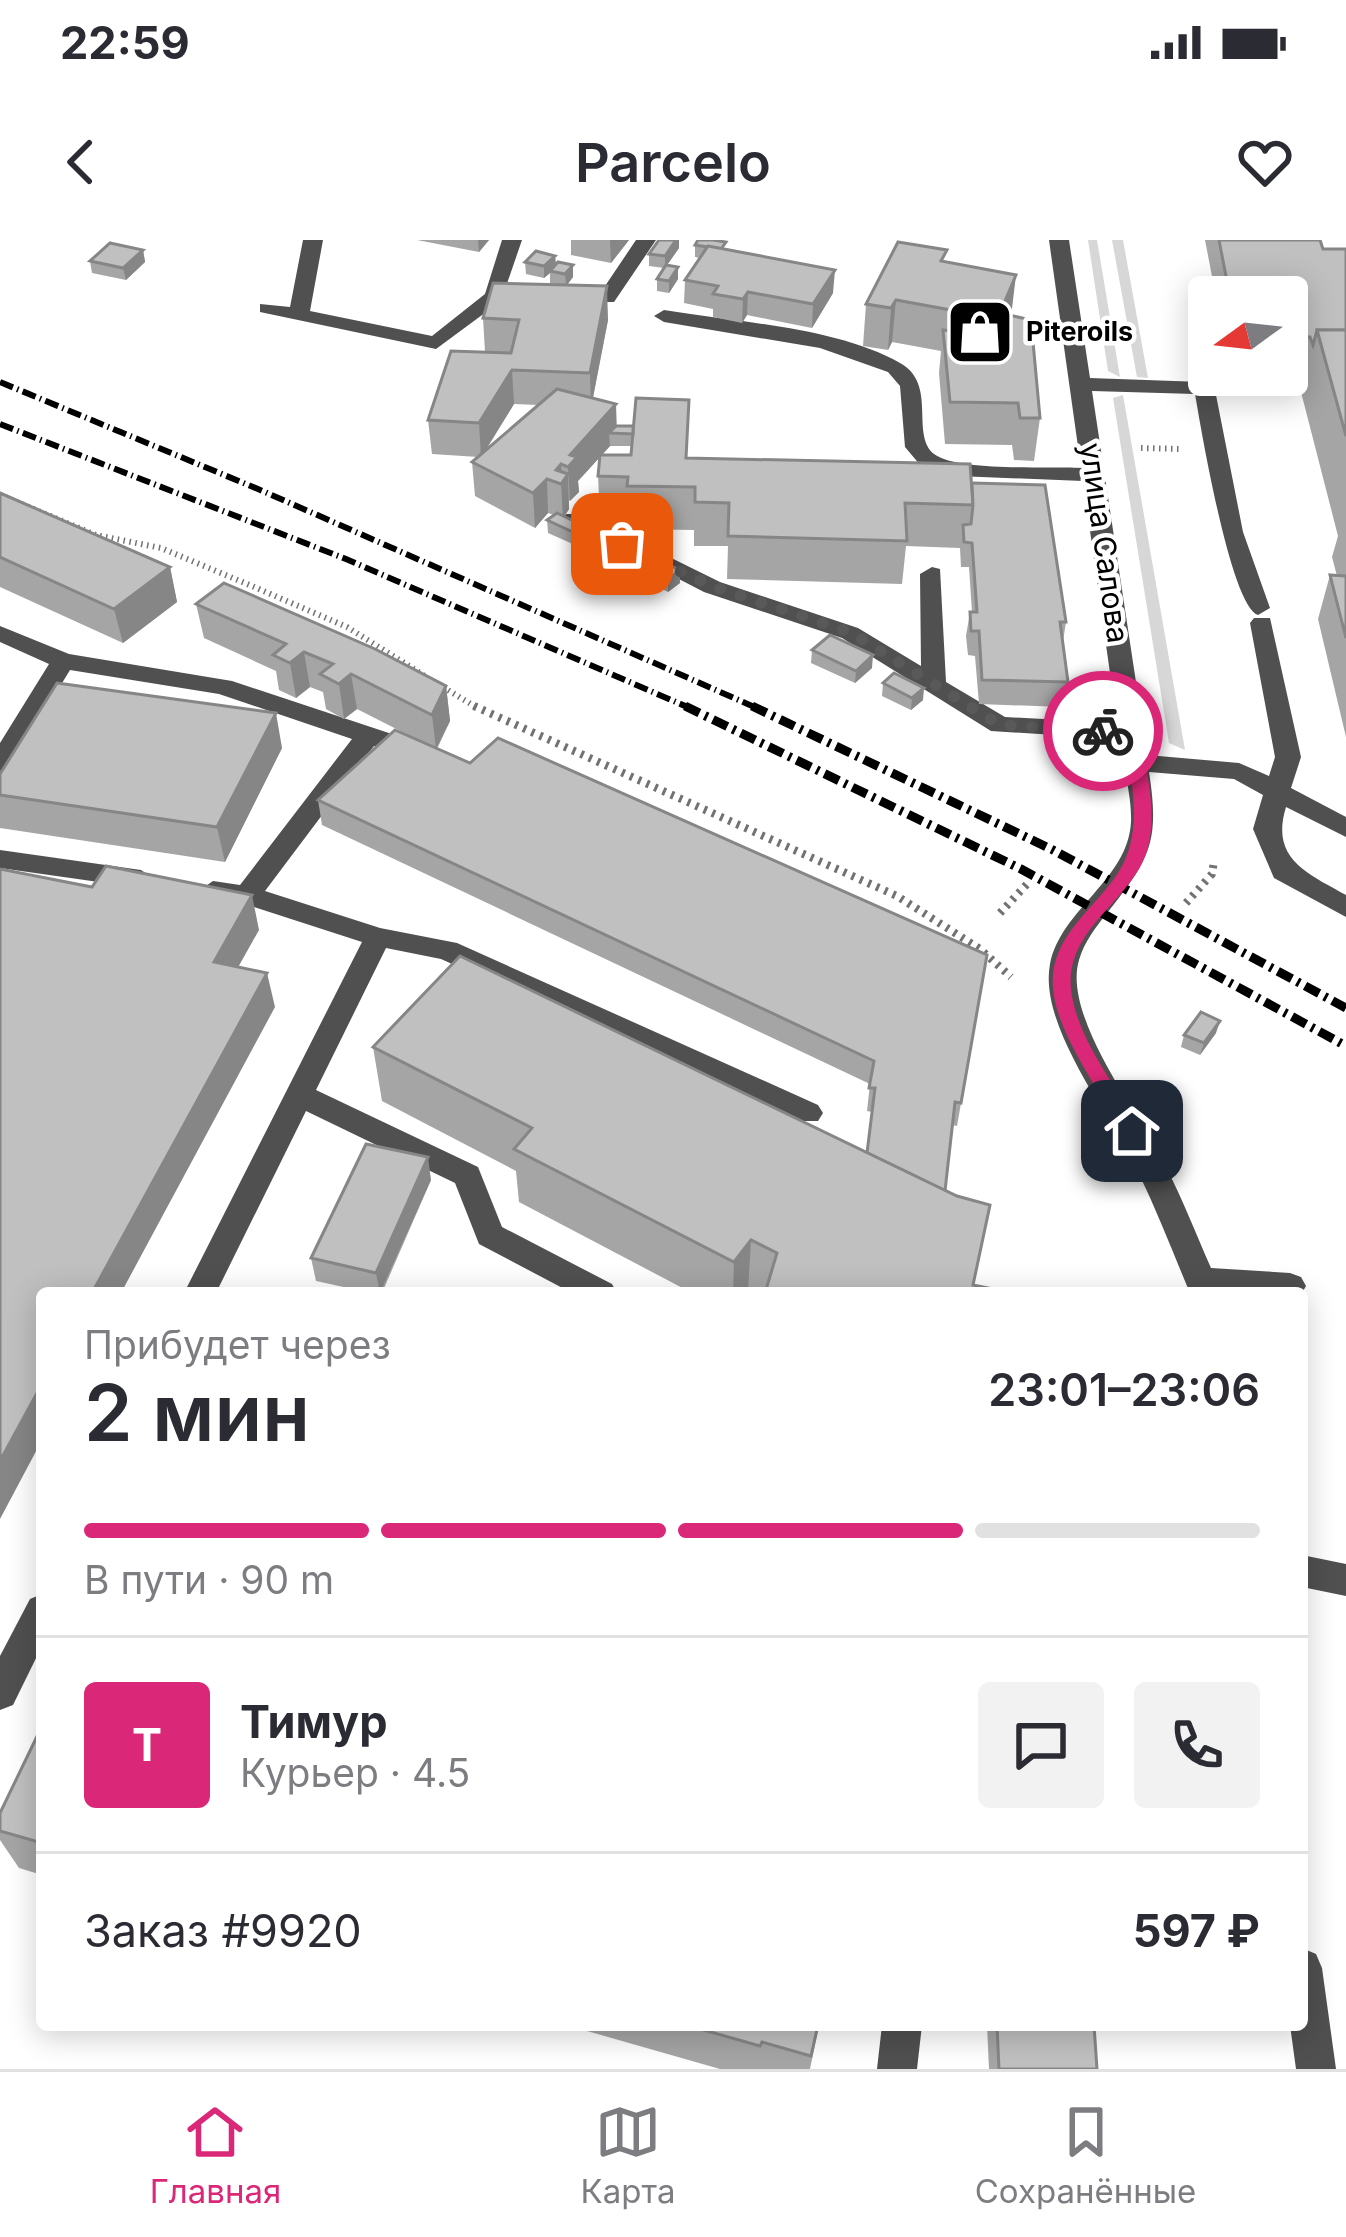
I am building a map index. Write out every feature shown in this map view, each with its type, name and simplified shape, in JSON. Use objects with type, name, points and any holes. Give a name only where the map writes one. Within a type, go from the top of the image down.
[{"type":"street","points":[[299,315],[313,240]]},
{"type":"street","points":[[267,308],[436,343],[505,297],[512,240]]},
{"type":"street","points":[[539,298],[607,298],[646,240]]},
{"type":"street","name":"улица Салова","points":[[1059,240],[1144,823],[1134,861],[1081,928],[1064,961],[1062,991],[1080,1040],[1153,1170],[1204,1287]]},
{"type":"street","points":[[664,316],[824,343],[896,368],[910,385],[916,447],[929,461],[957,469],[1094,476]]},
{"type":"street","points":[[1080,384],[1188,387]]},
{"type":"street","points":[[1206,396],[1232,532],[1260,616],[1288,757],[1274,789],[1266,829],[1283,871],[1346,908]]},
{"type":"street","points":[[574,519],[712,586],[850,632],[1000,725],[1132,732]]},
{"type":"street","points":[[932,574],[934,686]]},
{"type":"street","points":[[0,633],[63,661],[223,687],[408,747],[443,763]]},
{"type":"street","points":[[0,764],[63,661]]},
{"type":"street","points":[[247,895],[367,737]]},
{"type":"street","points":[[1138,764],[1239,771],[1346,828]]},
{"type":"street","points":[[0,859],[247,895],[378,937],[447,950],[808,1113]]},
{"type":"street","points":[[203,1287],[378,937]]},
{"type":"street","points":[[299,1095],[467,1175],[490,1235],[590,1287]]},
{"type":"street","points":[[1204,1287],[1290,1286]]},
{"type":"street","points":[[1308,1572],[1346,1580]]},
{"type":"street","points":[[0,1693],[36,1622]]},
{"type":"street","points":[[1308,2011],[1316,2069]]},
{"type":"street","points":[[898,2069],[901,2031]]},
{"type":"path","points":[[0,495],[96,535],[161,548],[347,627],[480,710],[897,896],[980,950],[1011,977]]},
{"type":"path","points":[[1186,903],[1212,874],[1214,860]]},
{"type":"path","points":[[1000,913],[1027,884]]},
{"type":"shaded area","points":[[1088,240],[1097,240],[1120,377],[1108,371]]},
{"type":"shaded area","points":[[1112,240],[1123,240],[1148,378],[1137,377]]},
{"type":"shaded area","points":[[1123,395],[1185,750],[1169,743],[1113,398]]},
{"type":"building","points":[[659,240],[676,240],[665,256],[649,254]]},
{"type":"building","points":[[698,240],[726,242],[721,249],[695,245]]},
{"type":"building","points":[[1219,240],[1320,240],[1323,249],[1346,249],[1346,330],[1317,330],[1313,345],[1308,337],[1308,276],[1226,276]]},
{"type":"building","points":[[898,242],[947,250],[941,261],[1016,275],[1000,313],[1031,320],[1040,418],[1020,418],[1018,403],[950,402],[943,330],[952,331],[951,310],[896,300],[891,308],[866,304]]},
{"type":"building","points":[[110,243],[143,250],[123,268],[90,261]]},
{"type":"building","points":[[708,246],[835,270],[813,304],[748,292],[743,299],[713,294],[718,286],[685,280]]},
{"type":"building","points":[[536,251],[555,256],[544,266],[525,262]]},
{"type":"building","points":[[558,262],[573,265],[565,274],[550,271]]},
{"type":"building","points":[[666,265],[678,267],[669,281],[657,279]]},
{"type":"building","points":[[493,283],[607,286],[590,373],[512,370],[479,423],[428,420],[451,351],[511,353],[519,320],[483,318]]},
{"type":"building","points":[[1317,330],[1346,330],[1346,436]]},
{"type":"building","points":[[557,389],[616,404],[570,455],[577,457],[568,467],[561,464],[556,470],[568,474],[561,484],[547,479],[533,493],[472,462]]},
{"type":"building","points":[[636,398],[689,400],[686,458],[970,464],[973,505],[905,503],[907,541],[728,536],[729,503],[695,502],[695,487],[627,486],[628,477],[598,476],[600,455],[631,455]]},
{"type":"building","points":[[616,426],[633,426],[633,434],[609,433]]},
{"type":"building","points":[[972,483],[1045,485],[1066,622],[1060,622],[1068,682],[982,680],[979,631],[971,631],[970,612],[977,612],[972,543],[964,542],[963,525],[971,524]]},
{"type":"building","points":[[0,493],[170,567],[114,609],[0,557]]},
{"type":"building","points":[[557,513],[584,526],[575,533],[547,520]]},
{"type":"building","points":[[662,562],[680,570],[668,580],[650,571]]},
{"type":"building","points":[[1330,575],[1346,576],[1346,638]]},
{"type":"building","points":[[224,583],[375,649],[446,686],[432,715],[351,674],[339,684],[320,674],[333,664],[304,652],[290,663],[273,655],[286,644],[196,604]]},
{"type":"building","points":[[830,635],[873,655],[856,671],[812,650]]},
{"type":"building","points":[[894,673],[924,688],[912,698],[883,683]]},
{"type":"building","points":[[57,683],[276,713],[217,827],[0,795],[0,774]]},
{"type":"building","points":[[395,730],[470,763],[498,738],[987,955],[961,1103],[955,1102],[945,1191],[867,1153],[874,1061],[318,800]]},
{"type":"building","points":[[106,866],[252,895],[214,962],[267,973],[95,1287],[36,1287],[36,1395],[0,1461],[0,869],[92,887]]},
{"type":"building","points":[[460,956],[957,1196],[990,1205],[973,1285],[983,1287],[767,1287],[777,1253],[751,1240],[734,1262],[514,1149],[532,1128],[373,1047]]},
{"type":"building","points":[[1201,1012],[1220,1021],[1204,1043],[1184,1035]]},
{"type":"building","points":[[366,1144],[428,1157],[376,1273],[311,1258]]},
{"type":"building","points":[[36,1738],[36,1841],[0,1831],[0,1813]]},
{"type":"building","points":[[707,2031],[817,2031],[811,2056],[762,2042],[760,2046]]},
{"type":"building","points":[[997,2031],[1094,2031],[1097,2069],[999,2069]]},
{"type":"railway","points":[[0,382],[258,489],[759,709]]},
{"type":"railway","points":[[0,424],[346,559],[692,709]]},
{"type":"railway","points":[[685,706],[1021,869],[1346,1046]]},
{"type":"railway","points":[[752,706],[1053,850],[1346,1008]]},
{"type":"way so far","points":[[622,544],[712,586],[850,632],[964,707],[1000,725],[1103,731]]},
{"type":"place","name":"Piteroils","points":[[980,332]]},
{"type":"route","points":[[1103,731],[1132,732],[1144,823],[1134,861],[1081,928],[1064,961],[1062,991],[1080,1040],[1132,1131]]}]
